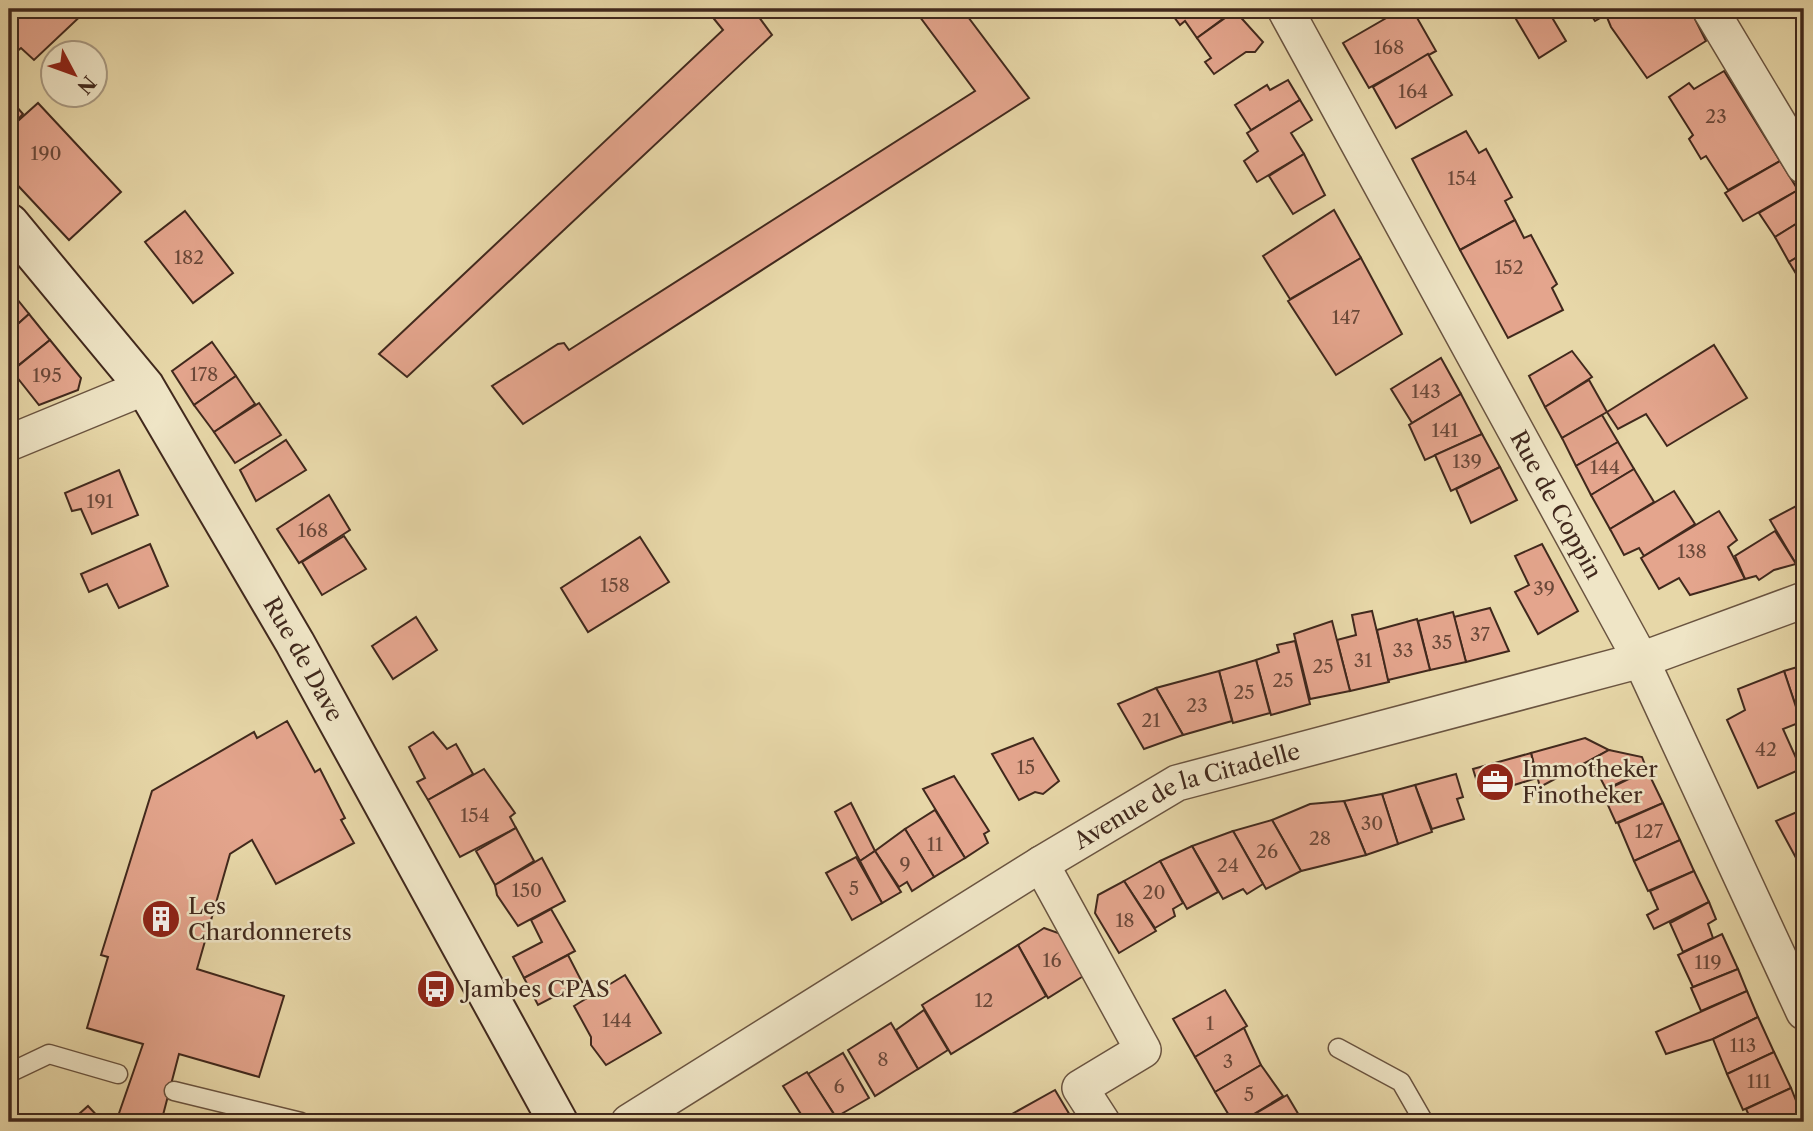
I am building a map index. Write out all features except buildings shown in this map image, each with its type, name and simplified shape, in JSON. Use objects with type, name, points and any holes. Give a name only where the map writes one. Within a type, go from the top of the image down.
[{"type":"main road","name":"Rue de Dave","points":[[9,223],[145,387],[295,643],[558,1122]]},
{"type":"street","name":"Rue de Coppin","points":[[1285,9],[1641,660],[1804,1012]]},
{"type":"street","points":[[1710,9],[1799,147]]},
{"type":"street","points":[[9,443],[145,387]]},
{"type":"street","name":"Avenue de la Citadelle","points":[[629,1122],[1041,864],[1177,783],[1641,660],[1804,600]]},
{"type":"street","points":[[1041,864],[1143,1050],[1080,1088],[1102,1122]]},
{"type":"lane","points":[[1338,1048],[1401,1082],[1424,1122]]},
{"type":"lane","points":[[9,1073],[48,1054],[118,1074]]},
{"type":"lane","points":[[174,1091],[301,1122]]},
{"type":"place","name":"Immotheker Finotheker","points":[[1495,782]]},
{"type":"place","name":"Les Chardonnerets","points":[[161,919]]},
{"type":"place","name":"Jambes CPAS","points":[[436,989]]}]
